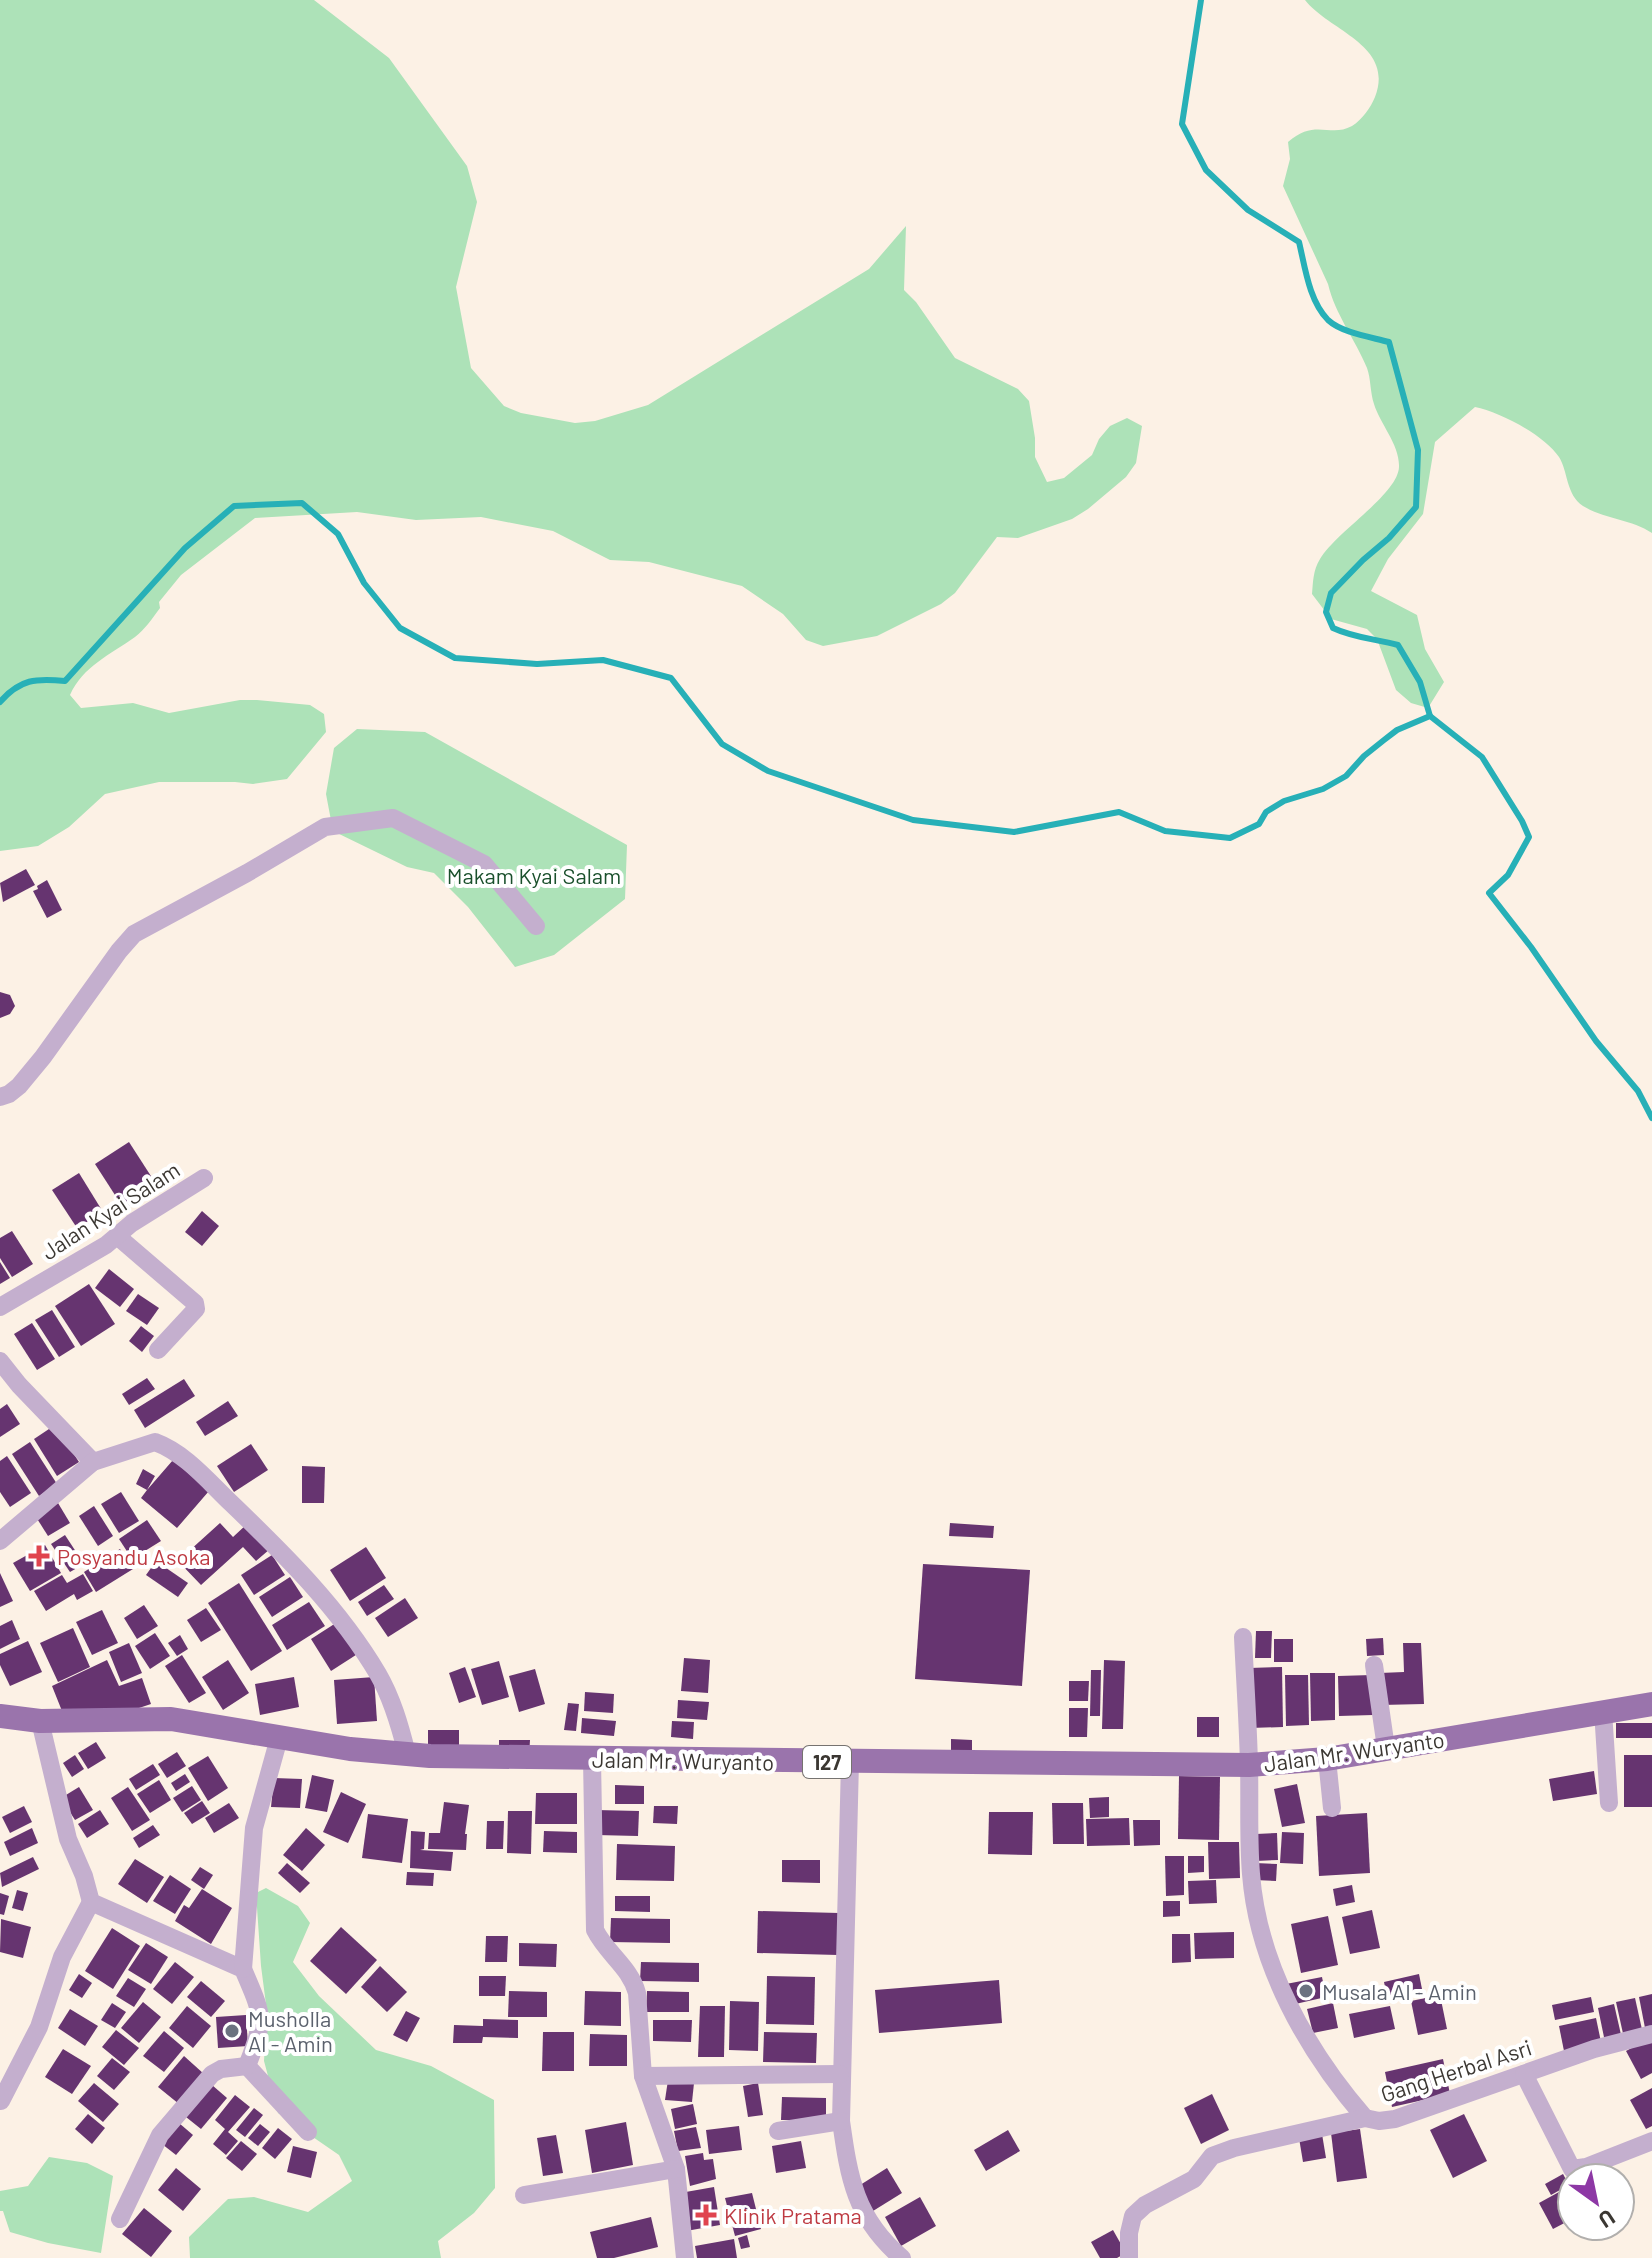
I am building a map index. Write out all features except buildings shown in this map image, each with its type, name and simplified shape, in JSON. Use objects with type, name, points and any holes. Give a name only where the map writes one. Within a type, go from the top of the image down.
[{"type":"main road","name":"Jalan Mr. Wuryanto","points":[[0,1716],[40,1721],[171,1719],[350,1749],[407,1754],[592,1759],[1249,1765],[1327,1759],[1652,1704]]},
{"type":"street","points":[[0,1097],[19,1086],[43,1057],[134,934],[325,827],[393,818],[484,864],[536,926]]},
{"type":"street","name":"Jalan Kyai Salam","points":[[0,1307],[106,1245],[132,1223],[204,1178]]},
{"type":"street","points":[[117,1236],[195,1303],[196,1309],[158,1350]]},
{"type":"street","points":[[0,1361],[93,1462]]},
{"type":"street","points":[[0,1541],[93,1462],[155,1442],[164,1446],[194,1467],[262,1532],[339,1616],[379,1675],[397,1716],[407,1754]]},
{"type":"street","name":"Gang Herbal Asri","points":[[1243,1637],[1251,1876],[1260,1924],[1281,1990],[1321,2062],[1365,2118],[1379,2121],[1395,2119],[1594,2049],[1652,2034]]},
{"type":"street","points":[[1374,1665],[1386,1748]]},
{"type":"street","points":[[1603,1711],[1609,1803]]},
{"type":"street","points":[[1,2101],[39,2027],[62,1957],[91,1902],[68,1839],[40,1721]]},
{"type":"street","points":[[247,2066],[261,2032],[261,2015],[243,1969],[254,1828],[279,1738]]},
{"type":"street","points":[[592,1759],[595,1930],[602,1943],[634,1980],[643,2076],[676,2169],[685,2258]]},
{"type":"street","points":[[1327,1759],[1332,1808]]},
{"type":"street","points":[[850,1762],[841,2121],[847,2170],[867,2222],[902,2258]]},
{"type":"street","points":[[91,1902],[243,1969]]},
{"type":"street","points":[[120,2219],[160,2135],[212,2074],[221,2069],[247,2066]]},
{"type":"street","points":[[247,2066],[308,2132]]},
{"type":"street","points":[[643,2076],[840,2074]]},
{"type":"street","points":[[1524,2074],[1572,2169],[1586,2167],[1652,2141]]},
{"type":"street","points":[[1129,2258],[1133,2216],[1145,2205],[1194,2179],[1212,2156],[1234,2148],[1365,2118]]},
{"type":"street","points":[[778,2131],[841,2121]]},
{"type":"street","points":[[524,2195],[676,2169]]},
{"type":"green space","points":[[0,0],[314,0],[389,58],[467,166],[477,202],[456,287],[471,368],[504,406],[521,413],[575,423],[595,421],[648,405],[869,269],[906,226],[904,290],[955,358],[1018,389],[1029,401],[1035,457],[1047,482],[1064,478],[1092,455],[1099,439],[1110,426],[1127,418],[1142,426],[1136,463],[1126,477],[1072,519],[1018,538],[997,537],[955,593],[941,604],[877,636],[823,646],[806,640],[783,614],[742,586],[649,562],[610,560],[553,531],[481,517],[416,520],[357,512],[255,518],[181,575],[159,602],[160,608],[145,627],[82,676],[70,695],[81,708],[133,703],[169,713],[240,700],[310,705],[324,714],[326,732],[287,779],[253,784],[159,782],[105,794],[69,827],[38,846],[0,851]]},
{"type":"green space","points":[[1305,0],[1652,0],[1652,533],[1583,506],[1573,496],[1562,463],[1552,449],[1521,426],[1475,407],[1435,442],[1423,514],[1388,559],[1371,591],[1417,615],[1425,649],[1444,682],[1428,708],[1411,703],[1396,690],[1377,639],[1367,629],[1331,619],[1312,594],[1320,559],[1378,501],[1396,478],[1399,467],[1393,443],[1374,404],[1367,368],[1335,306],[1283,186],[1290,159],[1288,142],[1306,131],[1352,126],[1373,101],[1379,79],[1376,64],[1368,52]]},
{"type":"green space","name":"Makam Kyai Salam","points":[[357,729],[425,732],[627,845],[625,899],[554,955],[515,967],[468,907],[434,873],[407,867],[333,831],[326,794],[334,748]]},
{"type":"green space","points":[[266,1888],[298,1906],[310,1923],[293,1962],[319,1996],[376,2050],[431,2066],[494,2100],[495,2188],[474,2213],[438,2241],[441,2258],[190,2258],[189,2237],[228,2199],[254,2197],[308,2212],[352,2181],[339,2155],[278,2113],[264,2061],[267,2012],[256,1893]]},
{"type":"green space","points":[[49,2157],[87,2163],[113,2176],[101,2253],[10,2232],[3,2211],[0,2211],[0,2191],[28,2186]]},
{"type":"waterway","points":[[1201,0],[1182,124],[1206,170],[1248,210],[1299,242],[1312,294],[1328,320],[1349,331],[1389,342],[1418,450],[1416,507],[1389,538],[1331,593],[1326,612],[1333,628],[1398,645],[1420,682],[1430,716]]},
{"type":"waterway","points":[[0,702],[22,684],[65,681],[185,548],[234,506],[302,503],[338,534],[364,583],[400,628],[455,658],[537,664],[603,660],[671,678],[722,744],[768,771],[913,820],[1014,832],[1119,812],[1165,831],[1230,838],[1259,824],[1266,812],[1284,801],[1323,789],[1346,776],[1364,756],[1397,730],[1430,716],[1482,757],[1529,837],[1508,875],[1489,893],[1596,1041],[1638,1091],[1652,1118]]},
{"type":"place","name":"Posyandu Asoka","points":[[39,1556]]},
{"type":"place","name":"Musala Al - Amin","points":[[1306,1991]]},
{"type":"place","name":"Musholla Al - Amin","points":[[232,2031]]},
{"type":"place","name":"Klinik Pratama","points":[[706,2215]]}]
